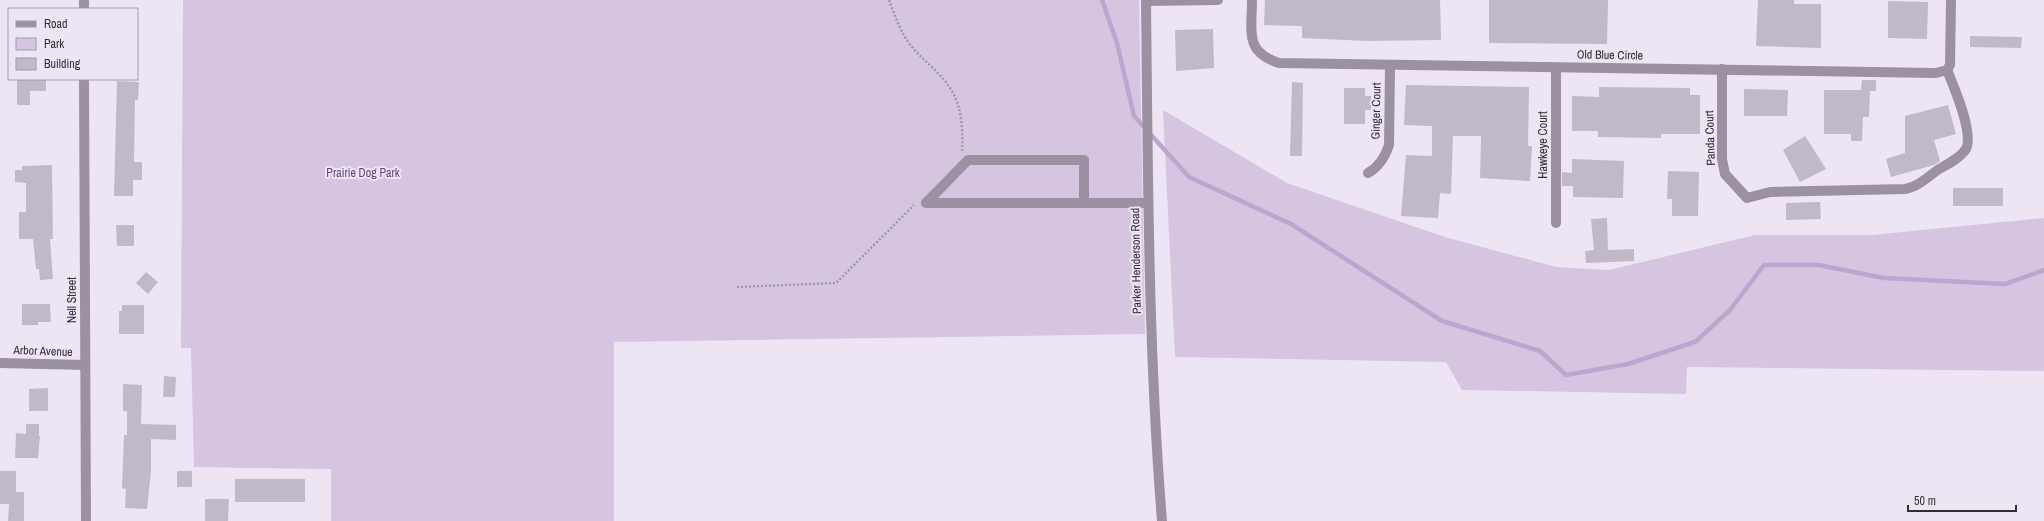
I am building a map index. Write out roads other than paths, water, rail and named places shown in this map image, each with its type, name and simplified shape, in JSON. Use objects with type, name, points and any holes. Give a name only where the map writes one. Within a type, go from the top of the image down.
[{"type":"street","points":[[1146,1],[1218,0]]},
{"type":"street","name":"Old Blue Circle","points":[[1252,0],[1252,37],[1254,48],[1265,59],[1279,63],[1390,66],[1722,69],[1936,73],[1947,70]]},
{"type":"street","points":[[1947,70],[1950,65],[1952,32],[1950,0]]},
{"type":"street","name":"Parker Henderson Road","points":[[1146,1],[1148,202],[1156,449],[1162,521]]},
{"type":"street","name":"Ginger Court","points":[[1368,173],[1375,169],[1386,155],[1389,145],[1390,66]]},
{"type":"street","name":"Hawkeye Court","points":[[1556,68],[1556,223]]},
{"type":"street","name":"Panda Court","points":[[1722,69],[1722,159],[1725,174],[1747,198],[1770,192],[1905,189],[1915,186],[1962,154],[1968,144],[1969,138],[1966,125],[1947,70]]},
{"type":"street","name":"Nell Street","points":[[84,80],[86,521]]},
{"type":"street","points":[[1084,202],[1084,160],[968,160],[926,202],[1084,202],[1148,202]]},
{"type":"street","name":"Arbor Avenue","points":[[0,363],[85,365]]},
{"type":"waterway","points":[[1102,0],[1117,43],[1134,116],[1189,177],[1291,224],[1442,321],[1540,351],[1566,375],[1628,364],[1695,342],[1730,310],[1764,265],[1819,265],[1884,278],[2005,284],[2044,270]]},
{"type":"park label","name":"Prairie Dog Park","points":[[363,173]]}]
